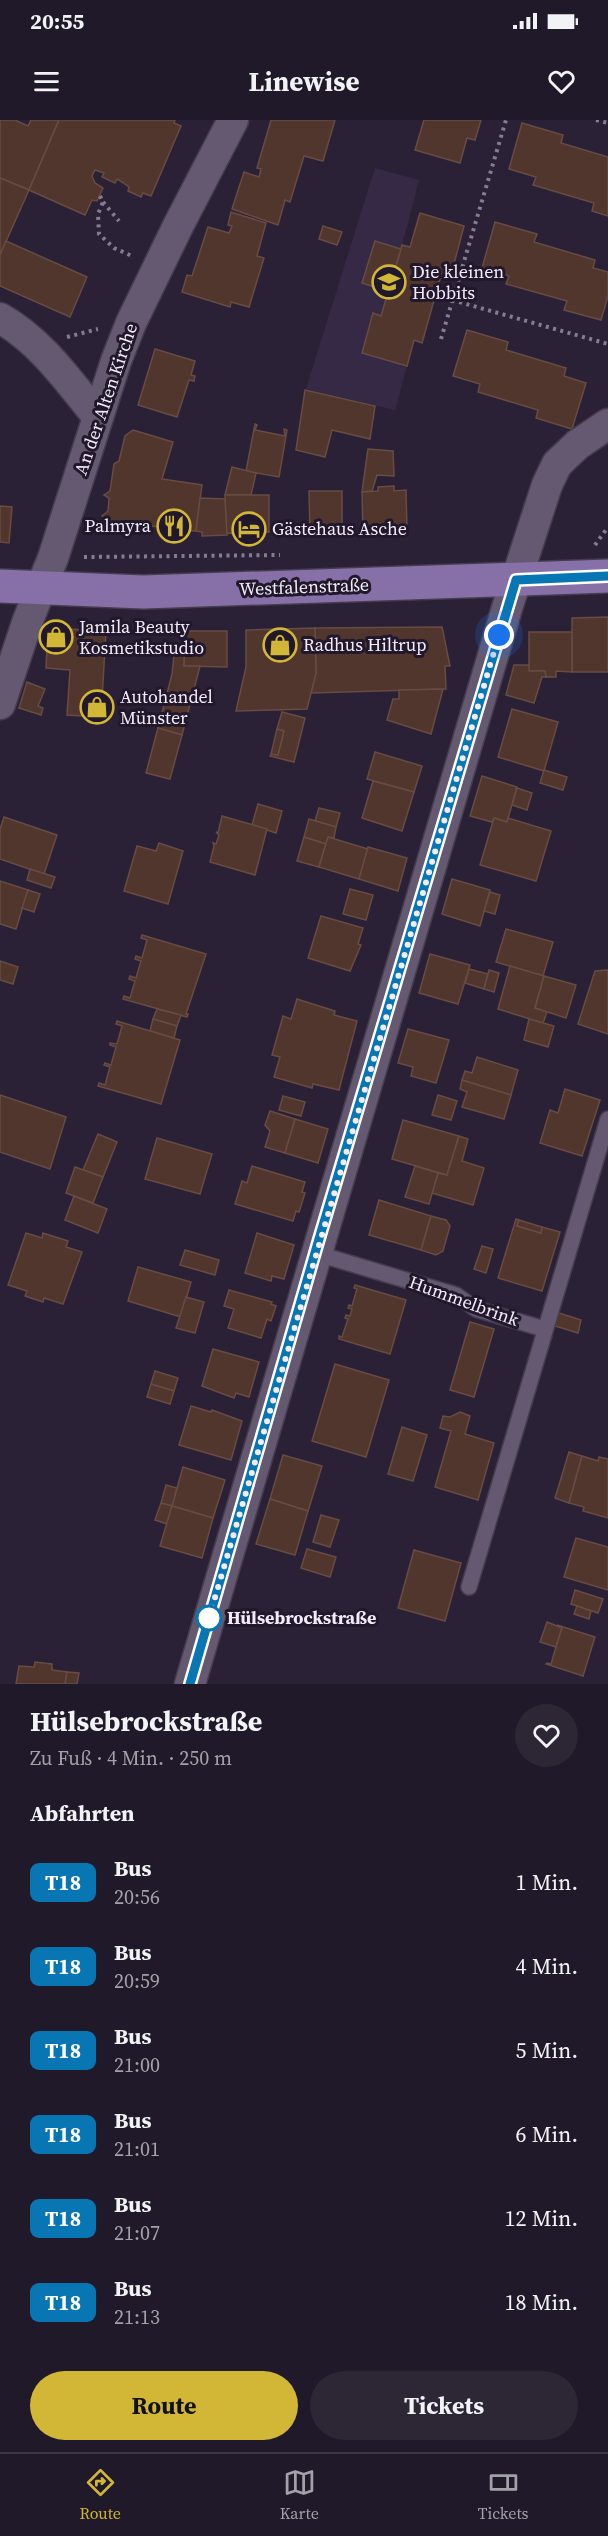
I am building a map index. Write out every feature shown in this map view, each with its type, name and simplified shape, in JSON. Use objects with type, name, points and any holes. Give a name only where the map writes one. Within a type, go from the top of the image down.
[{"type":"main road","name":"Westfalenstraße","points":[[0,586],[143,592],[608,576]]},
{"type":"street","name":"An der Alten Kirche","points":[[0,704],[40,588],[53,558],[131,323],[233,120]]},
{"type":"street","points":[[0,318],[22,330],[34,341],[98,417]]},
{"type":"street","points":[[190,1684],[315,1253],[516,580],[547,485],[557,464],[577,445],[608,424]]},
{"type":"lane","points":[[468,1587],[543,1329],[608,1119]]},
{"type":"lane","name":"Hummelbrink","points":[[315,1253],[456,1295],[476,1309],[543,1329]]},
{"type":"path","points":[[441,339],[506,120]]},
{"type":"path","points":[[596,120],[608,123]]},
{"type":"path","points":[[99,196],[119,221]]},
{"type":"path","points":[[103,202],[97,223],[99,234],[105,242],[158,267]]},
{"type":"path","points":[[453,300],[608,344]]},
{"type":"path","points":[[34,341],[63,338],[112,324],[131,323]]},
{"type":"path","points":[[585,545],[597,545],[608,528]]},
{"type":"path","points":[[53,558],[287,555]]},
{"type":"shaded area","name":"Die kleinen Hobbits","points":[[375,168],[419,180],[401,249],[442,272],[433,304],[388,291],[381,316],[373,314],[362,353],[407,366],[395,410],[306,389]]},
{"type":"building","points":[[0,120],[15,120],[28,126],[31,120],[59,120],[29,190],[0,178]]},
{"type":"building","points":[[59,120],[175,120],[174,123],[181,126],[151,196],[143,193],[141,197],[128,191],[129,187],[122,182],[117,179],[115,183],[102,177],[104,173],[95,170],[92,176],[95,183],[103,188],[97,201],[92,200],[85,215],[29,190]]},
{"type":"building","points":[[271,120],[335,120],[323,161],[304,156],[290,202],[285,200],[278,225],[232,209],[244,172],[259,177],[261,169],[257,168]]},
{"type":"building","points":[[424,120],[481,120],[475,140],[467,138],[460,163],[415,150]]},
{"type":"building","points":[[522,123],[563,135],[561,143],[608,157],[608,216],[592,211],[594,203],[533,185],[536,177],[509,169]]},
{"type":"building","points":[[0,178],[29,190],[0,255]]},
{"type":"building","points":[[231,212],[266,223],[257,256],[264,258],[249,307],[231,302],[230,307],[182,292],[187,275],[192,276],[208,227],[229,233],[232,226],[228,225]]},
{"type":"building","points":[[420,213],[464,226],[451,275],[442,272],[422,343],[414,340],[407,366],[362,353],[373,313],[381,316],[402,245],[410,247]]},
{"type":"building","points":[[495,222],[537,234],[534,242],[595,260],[593,268],[608,272],[608,296],[601,320],[564,310],[567,301],[506,284],[509,276],[482,268]]},
{"type":"building","points":[[323,226],[342,232],[337,245],[319,239]]},
{"type":"building","points":[[6,241],[87,277],[70,317],[0,286],[0,255]]},
{"type":"building","points":[[375,241],[401,249],[388,291],[362,283]]},
{"type":"building","points":[[467,330],[508,342],[506,350],[566,368],[564,376],[586,383],[572,429],[536,418],[538,410],[478,392],[480,384],[453,376]]},
{"type":"building","points":[[155,349],[195,361],[191,375],[195,376],[194,381],[189,380],[177,417],[138,405]]},
{"type":"building","points":[[305,390],[375,406],[370,439],[332,430],[325,457],[296,450]]},
{"type":"building","points":[[255,424],[257,425],[255,430],[285,436],[284,429],[287,430],[279,477],[246,471]]},
{"type":"building","points":[[133,430],[173,442],[162,479],[202,485],[196,531],[167,532],[167,528],[143,525],[140,529],[130,528],[128,523],[107,520],[102,516],[108,511],[109,498],[104,495],[110,491],[114,464],[119,461],[125,436]]},
{"type":"building","points":[[368,449],[393,451],[394,476],[377,475],[372,491],[362,492]]},
{"type":"building","points":[[232,467],[256,473],[251,495],[225,495]]},
{"type":"building","points":[[394,486],[394,491],[406,490],[407,531],[363,533],[362,492],[378,491],[378,487]]},
{"type":"building","points":[[309,491],[342,491],[342,534],[310,534]]},
{"type":"building","points":[[225,495],[269,495],[269,532],[254,532],[254,535],[226,533]]},
{"type":"building","points":[[200,498],[225,499],[227,535],[202,536],[202,532],[196,531]]},
{"type":"building","points":[[0,506],[12,507],[9,543],[0,542]]},
{"type":"building","points":[[608,617],[608,672],[572,672],[572,618]]},
{"type":"building","points":[[442,627],[450,666],[445,666],[446,689],[311,693],[316,673],[315,628]]},
{"type":"building","points":[[48,628],[106,631],[101,717],[67,715],[70,670],[46,668]]},
{"type":"building","points":[[315,628],[316,673],[307,709],[236,711],[246,667],[246,630]]},
{"type":"building","points":[[184,631],[227,631],[227,667],[184,666]]},
{"type":"building","points":[[529,632],[572,632],[572,672],[556,671],[556,677],[546,677],[545,671],[529,671]]},
{"type":"building","points":[[174,655],[184,655],[184,666],[200,666],[182,735],[158,728],[172,674]]},
{"type":"building","points":[[514,665],[529,665],[529,671],[545,671],[546,677],[542,677],[534,703],[506,695]]},
{"type":"building","points":[[27,682],[45,689],[38,706],[43,708],[41,715],[19,708]]},
{"type":"building","points":[[443,689],[431,734],[387,720],[393,699],[399,699],[399,690]]},
{"type":"building","points":[[512,709],[558,722],[544,771],[498,757]]},
{"type":"building","points":[[282,712],[305,718],[294,762],[270,756],[271,754],[278,755],[284,731],[277,729]]},
{"type":"building","points":[[158,728],[182,735],[170,779],[146,773]]},
{"type":"building","points":[[277,729],[284,731],[278,755],[271,754]]},
{"type":"building","points":[[375,752],[422,766],[414,792],[367,779]]},
{"type":"building","points":[[544,770],[567,777],[563,790],[540,783]]},
{"type":"building","points":[[482,776],[517,787],[507,822],[494,818],[492,822],[470,816]]},
{"type":"building","points":[[373,781],[414,792],[402,831],[362,818]]},
{"type":"building","points":[[517,788],[532,793],[527,810],[512,805]]},
{"type":"building","points":[[258,804],[282,811],[276,833],[252,825]]},
{"type":"building","points":[[319,808],[340,813],[336,827],[315,821]]},
{"type":"building","points":[[222,816],[267,829],[255,875],[210,862],[213,843],[216,844],[219,835],[216,832],[218,833]]},
{"type":"building","points":[[4,817],[57,835],[44,874],[0,859],[0,829]]},
{"type":"building","points":[[494,818],[507,822],[508,818],[551,831],[536,881],[480,865]]},
{"type":"building","points":[[309,819],[336,827],[334,838],[328,837],[326,844],[304,837]]},
{"type":"building","points":[[304,837],[326,844],[319,867],[297,861]]},
{"type":"building","points":[[328,837],[368,849],[359,879],[319,867]]},
{"type":"building","points":[[159,843],[183,851],[168,904],[124,891],[137,846],[156,851]]},
{"type":"building","points":[[368,847],[407,858],[398,891],[359,879]]},
{"type":"building","points":[[30,869],[55,877],[51,888],[27,880]]},
{"type":"building","points":[[452,879],[490,890],[480,926],[442,914]]},
{"type":"building","points":[[0,881],[28,890],[16,929],[0,924]]},
{"type":"building","points":[[350,889],[373,895],[366,920],[343,914]]},
{"type":"building","points":[[28,890],[40,894],[34,912],[22,908]]},
{"type":"building","points":[[490,892],[500,895],[495,914],[484,911]]},
{"type":"building","points":[[321,916],[363,928],[358,944],[361,945],[350,971],[308,958]]},
{"type":"building","points":[[506,929],[553,942],[543,976],[496,962]]},
{"type":"building","points":[[142,935],[206,954],[186,1014],[188,1014],[187,1017],[123,999],[124,996],[130,998],[135,981],[129,979],[130,976],[136,978],[141,961],[135,959],[136,956],[142,958],[147,940],[141,938]]},
{"type":"building","points":[[430,954],[470,965],[458,1004],[419,993]]},
{"type":"building","points":[[0,961],[18,967],[13,984],[0,980]]},
{"type":"building","points":[[510,966],[544,976],[535,1008],[547,1012],[543,1023],[498,1009]]},
{"type":"building","points":[[469,969],[488,974],[484,989],[465,983]]},
{"type":"building","points":[[489,970],[499,973],[494,992],[484,989]]},
{"type":"building","points":[[608,970],[608,1034],[578,1024],[595,971]]},
{"type":"building","points":[[544,976],[576,985],[566,1018],[535,1008]]},
{"type":"building","points":[[297,999],[335,1011],[334,1015],[357,1021],[339,1090],[313,1084],[312,1088],[274,1077],[280,1057],[272,1055],[283,1016],[291,1019]]},
{"type":"building","points":[[157,1009],[181,1015],[177,1026],[153,1019]]},
{"type":"building","points":[[153,1019],[177,1026],[174,1038],[150,1031]]},
{"type":"building","points":[[529,1019],[554,1026],[548,1047],[524,1040]]},
{"type":"building","points":[[117,1021],[180,1040],[161,1104],[98,1086],[99,1083],[105,1085],[110,1067],[104,1065],[105,1063],[111,1065],[116,1047],[110,1043],[117,1044],[122,1026],[116,1024]]},
{"type":"building","points":[[408,1029],[449,1040],[436,1083],[411,1076],[413,1067],[398,1063]]},
{"type":"building","points":[[477,1057],[518,1070],[511,1095],[462,1080],[465,1071],[472,1073]]},
{"type":"building","points":[[462,1080],[511,1095],[504,1119],[462,1107],[467,1092],[460,1089]]},
{"type":"building","points":[[565,1089],[600,1100],[582,1156],[540,1143],[550,1110],[558,1113]]},
{"type":"building","points":[[0,1095],[66,1117],[50,1169],[0,1152]]},
{"type":"building","points":[[438,1095],[457,1101],[451,1120],[432,1115]]},
{"type":"building","points":[[283,1096],[305,1102],[301,1116],[279,1110]]},
{"type":"building","points":[[270,1111],[295,1119],[285,1153],[265,1147],[270,1131],[265,1125]]},
{"type":"building","points":[[295,1119],[328,1129],[318,1163],[285,1153]]},
{"type":"building","points":[[403,1120],[459,1136],[447,1175],[392,1159]]},
{"type":"building","points":[[98,1134],[117,1142],[103,1177],[83,1170]]},
{"type":"building","points":[[459,1136],[468,1139],[462,1161],[484,1168],[473,1205],[432,1193],[438,1173],[447,1175]]},
{"type":"building","points":[[157,1138],[212,1154],[200,1194],[145,1179]]},
{"type":"building","points":[[252,1166],[305,1182],[302,1192],[305,1193],[299,1212],[296,1211],[293,1221],[235,1204],[242,1181],[247,1183]]},
{"type":"building","points":[[415,1166],[438,1173],[429,1204],[405,1197]]},
{"type":"building","points":[[75,1167],[103,1177],[93,1203],[66,1193]]},
{"type":"building","points":[[74,1196],[107,1209],[98,1233],[65,1220]]},
{"type":"building","points":[[379,1200],[431,1216],[421,1250],[369,1235]]},
{"type":"building","points":[[431,1216],[446,1220],[450,1226],[443,1251],[436,1255],[421,1250]]},
{"type":"building","points":[[516,1219],[519,1220],[517,1226],[541,1233],[542,1227],[560,1232],[542,1291],[498,1278]]},
{"type":"building","points":[[519,1220],[542,1227],[541,1233],[517,1226]]},
{"type":"building","points":[[26,1233],[42,1238],[43,1233],[68,1241],[66,1247],[82,1252],[63,1304],[44,1298],[43,1302],[25,1296],[27,1291],[8,1285]]},
{"type":"building","points":[[257,1233],[294,1245],[284,1279],[272,1276],[271,1281],[245,1273]]},
{"type":"building","points":[[482,1246],[493,1249],[486,1273],[474,1269]]},
{"type":"building","points":[[185,1250],[219,1260],[215,1275],[180,1265]]},
{"type":"building","points":[[138,1267],[191,1282],[181,1317],[128,1301]]},
{"type":"building","points":[[355,1285],[406,1300],[390,1354],[339,1339],[339,1336],[342,1337],[348,1319],[345,1318],[346,1315],[350,1316],[352,1309],[348,1308],[349,1305],[352,1306],[357,1289],[354,1288]]},
{"type":"building","points":[[229,1290],[272,1302],[271,1304],[276,1306],[271,1321],[267,1319],[261,1338],[228,1328],[234,1309],[224,1306]]},
{"type":"building","points":[[186,1297],[204,1302],[195,1333],[176,1328]]},
{"type":"building","points":[[556,1312],[581,1320],[578,1333],[552,1325]]},
{"type":"building","points":[[470,1322],[494,1329],[474,1397],[450,1390]]},
{"type":"building","points":[[213,1349],[259,1362],[249,1397],[236,1393],[234,1398],[202,1386]]},
{"type":"building","points":[[335,1364],[389,1380],[366,1457],[312,1441]]},
{"type":"building","points":[[155,1371],[178,1378],[174,1391],[151,1384]]},
{"type":"building","points":[[151,1384],[174,1391],[170,1404],[147,1397]]},
{"type":"building","points":[[191,1406],[211,1412],[212,1410],[242,1421],[231,1460],[179,1445]]},
{"type":"building","points":[[460,1412],[470,1416],[465,1434],[494,1443],[478,1500],[435,1487],[451,1431],[440,1428],[443,1416],[450,1417]]},
{"type":"building","points":[[402,1427],[427,1435],[413,1481],[388,1474]]},
{"type":"building","points":[[569,1452],[582,1456],[569,1503],[555,1498]]},
{"type":"building","points":[[283,1455],[322,1466],[308,1511],[270,1499]]},
{"type":"building","points":[[582,1456],[598,1461],[599,1457],[608,1459],[608,1518],[583,1511],[584,1507],[569,1503]]},
{"type":"building","points":[[183,1467],[225,1480],[213,1518],[172,1506]]},
{"type":"building","points":[[166,1485],[177,1488],[172,1506],[161,1503]]},
{"type":"building","points":[[270,1499],[308,1511],[295,1555],[256,1544]]},
{"type":"building","points":[[161,1503],[172,1506],[167,1524],[155,1520]]},
{"type":"building","points":[[172,1506],[213,1518],[202,1558],[160,1546]]},
{"type":"building","points":[[321,1515],[339,1520],[330,1547],[313,1542]]},
{"type":"building","points":[[576,1538],[608,1547],[608,1590],[564,1577]]},
{"type":"building","points":[[307,1549],[336,1557],[330,1577],[301,1568]]},
{"type":"building","points":[[414,1550],[461,1563],[445,1621],[398,1608]]},
{"type":"building","points":[[575,1590],[603,1599],[598,1613],[571,1604]]},
{"type":"building","points":[[577,1606],[591,1611],[589,1619],[574,1614]]},
{"type":"building","points":[[547,1622],[562,1628],[556,1647],[540,1642]]},
{"type":"building","points":[[557,1625],[595,1637],[583,1676],[546,1664],[551,1664],[562,1628]]},
{"type":"building","points":[[35,1662],[52,1664],[52,1670],[67,1672],[65,1684],[16,1684],[19,1666],[34,1667]]},
{"type":"building","points":[[67,1672],[79,1673],[77,1684],[65,1684]]},
{"type":"bus line","name":"T18","points":[[190,1684],[319,1239],[516,580],[608,576]]},
{"type":"place","name":"Die kleinen Hobbits","points":[[389,282]]},
{"type":"place","name":"Palmyra","points":[[174,526]]},
{"type":"place","name":"Gästehaus Asche","points":[[249,529]]},
{"type":"place","name":"Jamila Beauty Kosmetikstudio","points":[[56,637]]},
{"type":"place","name":"Radhus Hiltrup","points":[[280,645]]},
{"type":"place","name":"Autohandel Münster","points":[[97,707]]},
{"type":"place","name":"Hülsebrockstraße","points":[[209,1618]]},
{"type":"route","points":[[209,1618],[499,635]]}]
